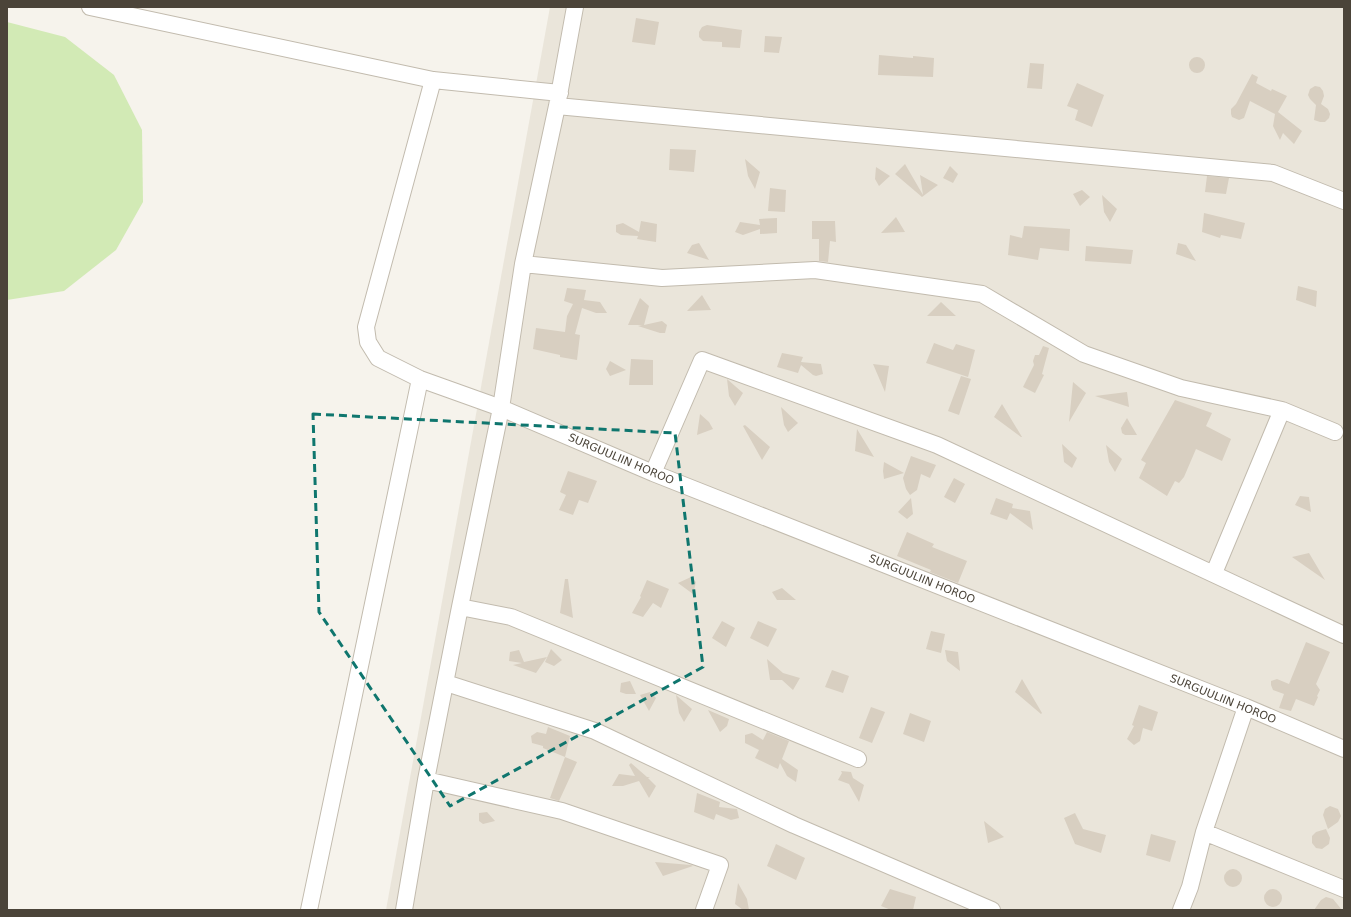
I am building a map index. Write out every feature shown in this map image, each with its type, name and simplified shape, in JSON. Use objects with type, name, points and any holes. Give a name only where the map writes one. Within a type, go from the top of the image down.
[{"type":"street","points":[[90,7],[433,80],[558,100],[1273,173],[1344,201]]},
{"type":"street","points":[[404,910],[426,780],[501,408],[523,264],[558,100],[575,7]]},
{"type":"street","name":"SURGUULIIN HOROO","points":[[433,80],[366,327],[368,342],[378,358],[420,379],[501,408],[652,473],[1246,707],[1344,749]]},
{"type":"street","points":[[523,264],[662,278],[815,270],[982,294],[1084,354],[1181,388],[1282,410],[1335,432]]},
{"type":"street","points":[[652,473],[702,360],[937,445],[1344,635]]},
{"type":"street","points":[[309,910],[420,379]]},
{"type":"street","points":[[1214,574],[1282,410]]},
{"type":"street","points":[[460,607],[511,617],[858,759]]},
{"type":"street","points":[[446,683],[595,731],[794,825],[992,910]]},
{"type":"street","points":[[1181,910],[1190,887],[1204,832],[1246,707]]},
{"type":"street","points":[[426,780],[562,811],[720,865],[704,910]]},
{"type":"street","points":[[1204,832],[1344,889]]},
{"type":"highlighted area","points":[[313,414],[675,433],[703,667],[450,806],[319,612]]},
{"type":"shaded area","points":[[550,7],[1344,7],[1344,910],[386,910]]},
{"type":"green space","points":[[7,22],[65,37],[114,75],[142,130],[143,202],[116,250],[64,291],[7,300]]},
{"type":"building","points":[[636,18],[659,22],[655,45],[632,42]]},
{"type":"building","points":[[707,25],[742,30],[740,48],[722,47],[722,42],[703,41],[699,37],[699,32],[702,27]]},
{"type":"building","points":[[765,36],[782,37],[779,53],[764,52]]},
{"type":"building","points":[[879,55],[934,58],[933,77],[878,75]]},
{"type":"building","points":[[1197,57],[1203,59],[1205,65],[1203,71],[1197,73],[1191,71],[1189,65],[1191,59]]},
{"type":"building","points":[[1030,63],[1044,64],[1042,89],[1027,88]]},
{"type":"building","points":[[1252,74],[1258,77],[1256,83],[1271,91],[1272,89],[1287,96],[1278,112],[1302,131],[1294,144],[1283,133],[1280,140],[1273,126],[1275,114],[1250,101],[1244,118],[1239,120],[1232,117],[1231,109],[1236,104]]},
{"type":"building","points":[[1077,83],[1104,95],[1092,127],[1075,120],[1078,110],[1067,106]]},
{"type":"building","points":[[1315,86],[1320,87],[1323,91],[1324,96],[1321,104],[1328,109],[1330,114],[1329,118],[1325,122],[1314,120],[1316,105],[1308,95],[1310,89]]},
{"type":"building","points":[[670,149],[696,150],[694,172],[669,170]]},
{"type":"building","points":[[745,159],[760,172],[755,189],[748,176]]},
{"type":"building","points":[[905,164],[923,195],[920,175],[938,185],[922,197],[895,174]]},
{"type":"building","points":[[950,166],[958,174],[953,183],[943,178]]},
{"type":"building","points":[[876,167],[890,176],[879,186],[875,179]]},
{"type":"building","points":[[1207,176],[1229,178],[1226,194],[1205,192]]},
{"type":"building","points":[[770,188],[786,190],[785,212],[768,211]]},
{"type":"building","points":[[1082,190],[1090,197],[1080,206],[1073,194]]},
{"type":"building","points":[[1102,195],[1117,209],[1110,222],[1104,212]]},
{"type":"building","points":[[1204,213],[1245,223],[1241,239],[1221,235],[1220,238],[1202,232]]},
{"type":"building","points":[[896,217],[905,232],[881,233]]},
{"type":"building","points":[[777,218],[777,233],[760,234],[760,229],[743,235],[735,232],[740,222],[760,225],[759,219]]},
{"type":"building","points":[[641,221],[657,224],[656,242],[637,239],[638,236],[621,235],[616,232],[616,225],[623,223],[639,232]]},
{"type":"building","points":[[812,221],[835,221],[836,242],[830,241],[828,262],[819,261],[819,239],[812,239]]},
{"type":"building","points":[[1024,226],[1070,229],[1069,251],[1040,248],[1038,260],[1008,255],[1010,235],[1022,238]]},
{"type":"building","points":[[699,243],[709,260],[687,253],[692,245]]},
{"type":"building","points":[[1178,243],[1186,245],[1196,261],[1176,254]]},
{"type":"building","points":[[1086,246],[1133,250],[1131,264],[1085,261]]},
{"type":"building","points":[[1298,286],[1317,291],[1316,307],[1296,300]]},
{"type":"building","points":[[567,288],[586,290],[584,300],[600,302],[607,313],[596,313],[582,308],[575,334],[580,335],[577,360],[560,357],[560,355],[533,349],[536,328],[565,332],[567,316],[573,304],[564,301]]},
{"type":"building","points":[[702,295],[711,310],[687,311]]},
{"type":"building","points":[[640,298],[649,306],[644,325],[662,321],[667,325],[665,333],[660,333],[638,326],[642,325],[628,325]]},
{"type":"building","points":[[941,302],[956,316],[927,316]]},
{"type":"building","points":[[934,343],[953,350],[956,344],[975,350],[968,377],[926,363]]},
{"type":"building","points":[[1043,346],[1049,348],[1042,374],[1044,375],[1035,393],[1023,387],[1034,365],[1033,361],[1035,355],[1039,355]]},
{"type":"building","points":[[782,353],[803,357],[801,362],[821,364],[823,374],[816,376],[813,375],[801,365],[798,373],[777,367]]},
{"type":"building","points":[[631,359],[653,360],[653,385],[629,385]]},
{"type":"building","points":[[610,361],[626,370],[610,376],[606,369]]},
{"type":"building","points":[[873,364],[889,366],[885,392]]},
{"type":"building","points":[[961,376],[971,379],[959,415],[948,411]]},
{"type":"building","points":[[727,379],[743,393],[735,406],[729,396]]},
{"type":"building","points":[[1073,382],[1086,393],[1069,422]]},
{"type":"building","points":[[1127,392],[1129,407],[1095,396]]},
{"type":"building","points":[[1175,400],[1212,413],[1206,426],[1231,439],[1222,461],[1196,449],[1184,477],[1179,483],[1175,481],[1167,496],[1139,478],[1146,463],[1141,460]]},
{"type":"building","points":[[1002,404],[1022,437],[994,417]]},
{"type":"building","points":[[781,407],[798,423],[788,432],[784,425]]},
{"type":"building","points":[[700,414],[709,422],[713,429],[697,435]]},
{"type":"building","points":[[1127,418],[1137,435],[1125,435],[1122,433],[1121,428]]},
{"type":"building","points":[[745,425],[770,447],[762,460],[743,426]]},
{"type":"building","points":[[857,429],[874,457],[855,451]]},
{"type":"building","points":[[1062,444],[1077,458],[1072,468],[1064,462]]},
{"type":"building","points":[[1106,445],[1122,459],[1115,472],[1109,462]]},
{"type":"building","points":[[911,456],[936,465],[930,478],[921,474],[917,490],[910,495],[906,489],[903,478]]},
{"type":"building","points":[[884,462],[904,473],[884,479]]},
{"type":"building","points":[[568,471],[597,481],[588,503],[579,500],[573,515],[559,510],[566,495],[560,492]]},
{"type":"building","points":[[954,478],[965,484],[955,503],[944,497]]},
{"type":"building","points":[[1300,496],[1309,497],[1311,512],[1295,505]]},
{"type":"building","points":[[911,498],[913,514],[907,519],[898,512]]},
{"type":"building","points":[[996,498],[1013,504],[1012,508],[1030,511],[1033,530],[1010,513],[1007,520],[990,514]]},
{"type":"building","points":[[907,532],[934,544],[932,547],[967,561],[958,583],[930,572],[931,570],[897,556]]},
{"type":"building","points":[[1309,553],[1325,580],[1292,557]]},
{"type":"building","points":[[691,577],[696,582],[693,594],[678,583]]},
{"type":"building","points":[[565,579],[568,579],[573,618],[560,613]]},
{"type":"building","points":[[647,580],[669,589],[661,608],[653,603],[643,617],[632,613],[641,597],[640,596]]},
{"type":"building","points":[[782,588],[796,600],[777,600],[772,592]]},
{"type":"building","points":[[722,621],[735,628],[726,647],[712,638]]},
{"type":"building","points":[[758,621],[777,629],[768,647],[750,638]]},
{"type":"building","points":[[931,631],[945,634],[941,653],[926,649]]},
{"type":"building","points":[[1306,642],[1330,652],[1316,684],[1320,690],[1317,696],[1318,697],[1314,706],[1296,699],[1291,711],[1279,708],[1284,694],[1273,690],[1271,681],[1277,679],[1289,684]]},
{"type":"building","points":[[551,649],[562,660],[554,666],[545,662]]},
{"type":"building","points":[[519,650],[524,662],[547,657],[536,673],[513,665],[522,663],[509,661],[510,652]]},
{"type":"building","points":[[945,650],[958,652],[960,671],[947,661]]},
{"type":"building","points":[[767,659],[783,673],[800,678],[793,690],[782,680],[770,680]]},
{"type":"building","points":[[832,670],[849,676],[843,693],[825,687]]},
{"type":"building","points":[[1022,679],[1042,713],[1041,714],[1015,692]]},
{"type":"building","points":[[630,681],[636,694],[626,694],[620,692],[621,683]]},
{"type":"building","points":[[650,692],[656,698],[649,711],[640,695]]},
{"type":"building","points":[[676,695],[692,709],[684,722],[679,713]]},
{"type":"building","points":[[1139,705],[1158,712],[1152,731],[1143,728],[1140,741],[1134,745],[1127,739],[1134,726],[1132,725]]},
{"type":"building","points":[[871,707],[885,712],[872,743],[859,738]]},
{"type":"building","points":[[708,710],[729,719],[727,726],[720,732]]},
{"type":"building","points":[[910,713],[931,721],[924,742],[903,734]]},
{"type":"building","points":[[548,727],[570,736],[565,757],[543,748],[543,746],[532,743],[531,736],[537,732],[546,734]]},
{"type":"building","points":[[767,732],[789,741],[782,759],[798,770],[796,782],[787,776],[780,763],[778,769],[755,758],[759,750],[745,743],[745,735],[752,733],[763,740]]},
{"type":"building","points":[[565,757],[577,762],[559,801],[550,798]]},
{"type":"building","points":[[631,763],[647,777],[650,777],[648,778],[656,786],[649,798],[639,781],[623,786],[612,786],[619,774],[635,776],[629,765]]},
{"type":"building","points":[[841,771],[851,772],[853,778],[864,785],[859,802],[849,784],[838,780],[842,773]]},
{"type":"building","points":[[697,793],[720,802],[719,807],[737,809],[739,818],[731,820],[716,814],[714,820],[694,812]]},
{"type":"building","points":[[1330,806],[1338,809],[1341,816],[1338,822],[1328,829],[1323,815],[1325,809]]},
{"type":"building","points":[[487,812],[495,821],[483,824],[479,821],[479,813]]},
{"type":"building","points":[[1075,813],[1083,829],[1106,835],[1101,853],[1075,844],[1064,818]]},
{"type":"building","points":[[984,821],[1004,837],[988,843]]},
{"type":"building","points":[[1326,829],[1330,838],[1329,844],[1322,849],[1316,848],[1312,843],[1312,836],[1316,832]]},
{"type":"building","points":[[1151,834],[1176,841],[1170,862],[1146,855]]},
{"type":"building","points":[[776,844],[805,858],[796,880],[767,866]]},
{"type":"building","points":[[655,862],[691,865],[693,866],[663,876]]},
{"type":"building","points":[[1233,869],[1239,872],[1242,878],[1239,884],[1233,887],[1227,884],[1224,878],[1227,872]]},
{"type":"building","points":[[738,883],[747,899],[749,910],[743,910],[735,904]]},
{"type":"building","points":[[890,889],[916,897],[913,910],[891,910],[881,906]]},
{"type":"building","points":[[1273,889],[1279,892],[1282,898],[1279,904],[1273,907],[1267,904],[1264,898],[1267,892]]},
{"type":"building","points":[[1326,897],[1333,899],[1342,910],[1314,910],[1321,900]]}]
